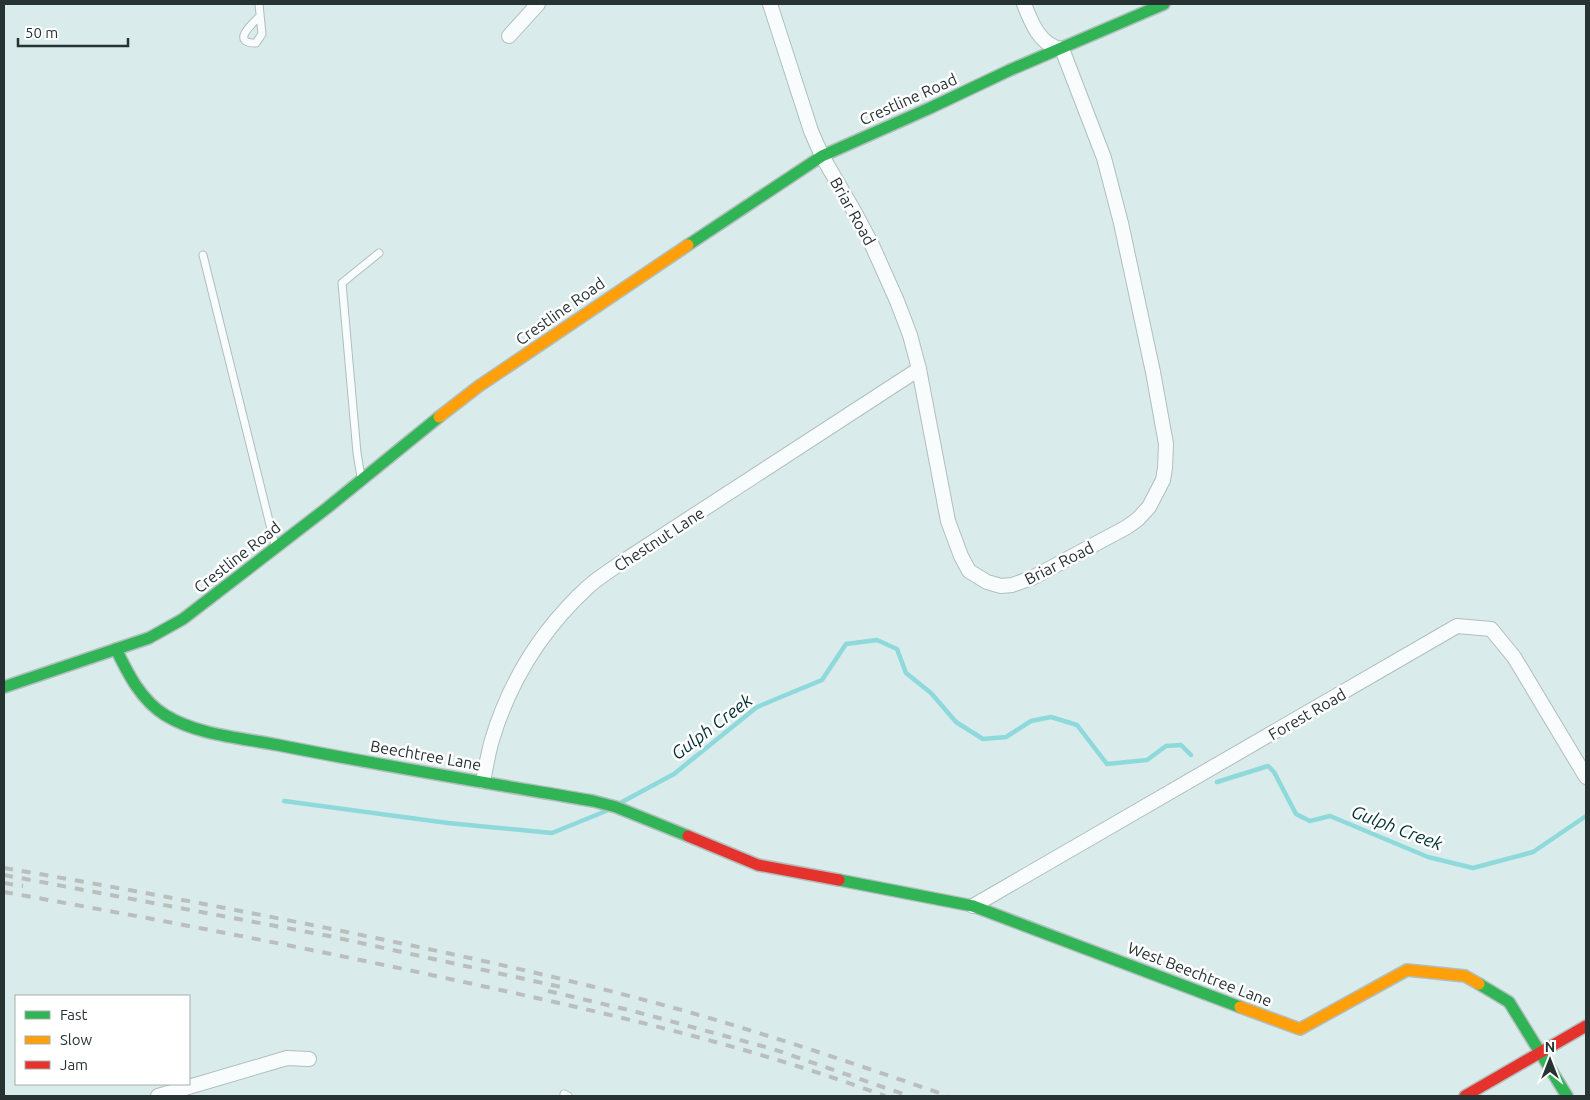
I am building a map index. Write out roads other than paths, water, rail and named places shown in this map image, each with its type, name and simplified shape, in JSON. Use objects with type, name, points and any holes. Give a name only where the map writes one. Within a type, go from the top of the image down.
[{"type":"street","points":[[509,36],[538,4]]},
{"type":"street","name":"Briar Road","points":[[770,4],[811,131],[822,156],[876,253],[907,326],[919,369],[948,521],[961,556],[969,571],[979,578],[1001,586],[1012,585],[1032,578],[1127,528],[1149,507],[1157,494],[1166,468],[1166,444],[1128,251],[1104,158],[1062,49]]},
{"type":"street","points":[[1024,4],[1037,31],[1046,42],[1054,48],[1062,49]]},
{"type":"street","name":"Crestline Road","points":[[4,686],[149,638],[183,618],[275,548],[479,386],[822,156],[1010,70],[1062,49],[1146,7],[1164,4]]},
{"type":"street","name":"Chestnut Lane","points":[[483,781],[492,740],[508,696],[526,660],[563,611],[590,585],[919,369]]},
{"type":"street","name":"Forest Road","points":[[973,906],[1457,626],[1491,629],[1514,657],[1586,777]]},
{"type":"street","name":"Beechtree Lane","points":[[116,649],[134,684],[144,698],[175,722],[192,728],[616,806],[758,865]]},
{"type":"street","name":"West Beechtree Lane","points":[[758,865],[973,906],[1300,1029],[1407,970],[1465,976],[1509,1002],[1567,1096]]},
{"type":"street","points":[[1465,1096],[1586,1026]]},
{"type":"street","points":[[158,1096],[287,1058],[309,1059]]},
{"type":"lane","points":[[259,4],[260,16]]},
{"type":"lane","points":[[361,479],[342,283],[379,253]]},
{"type":"lane","points":[[203,256],[275,548]]},
{"type":"waterway","name":"Gulph Creek","points":[[622,802],[674,774],[757,707],[822,680],[846,644],[877,640],[897,649],[906,673],[931,693],[956,722],[983,739],[1006,737],[1031,721],[1051,717],[1077,725],[1107,764],[1147,760],[1166,746],[1181,745],[1191,755]]},
{"type":"waterway","name":"Gulph Creek","points":[[1217,782],[1268,766],[1274,772],[1296,814],[1310,821],[1330,816],[1428,857],[1473,868],[1533,852],[1586,816]]},
{"type":"waterway","name":"Gulph Creek","points":[[284,801],[448,823],[552,833],[606,811]]},
{"type":"railway","points":[[4,868],[307,924],[548,976],[725,1023],[948,1096]]},
{"type":"railway","points":[[4,875],[329,936],[561,987]]},
{"type":"railway","points":[[4,883],[23,886]]},
{"type":"railway","points":[[4,892],[289,945],[567,1005],[728,1045],[885,1096]]},
{"type":"railway","points":[[548,991],[633,1011],[773,1049],[909,1096]]}]
